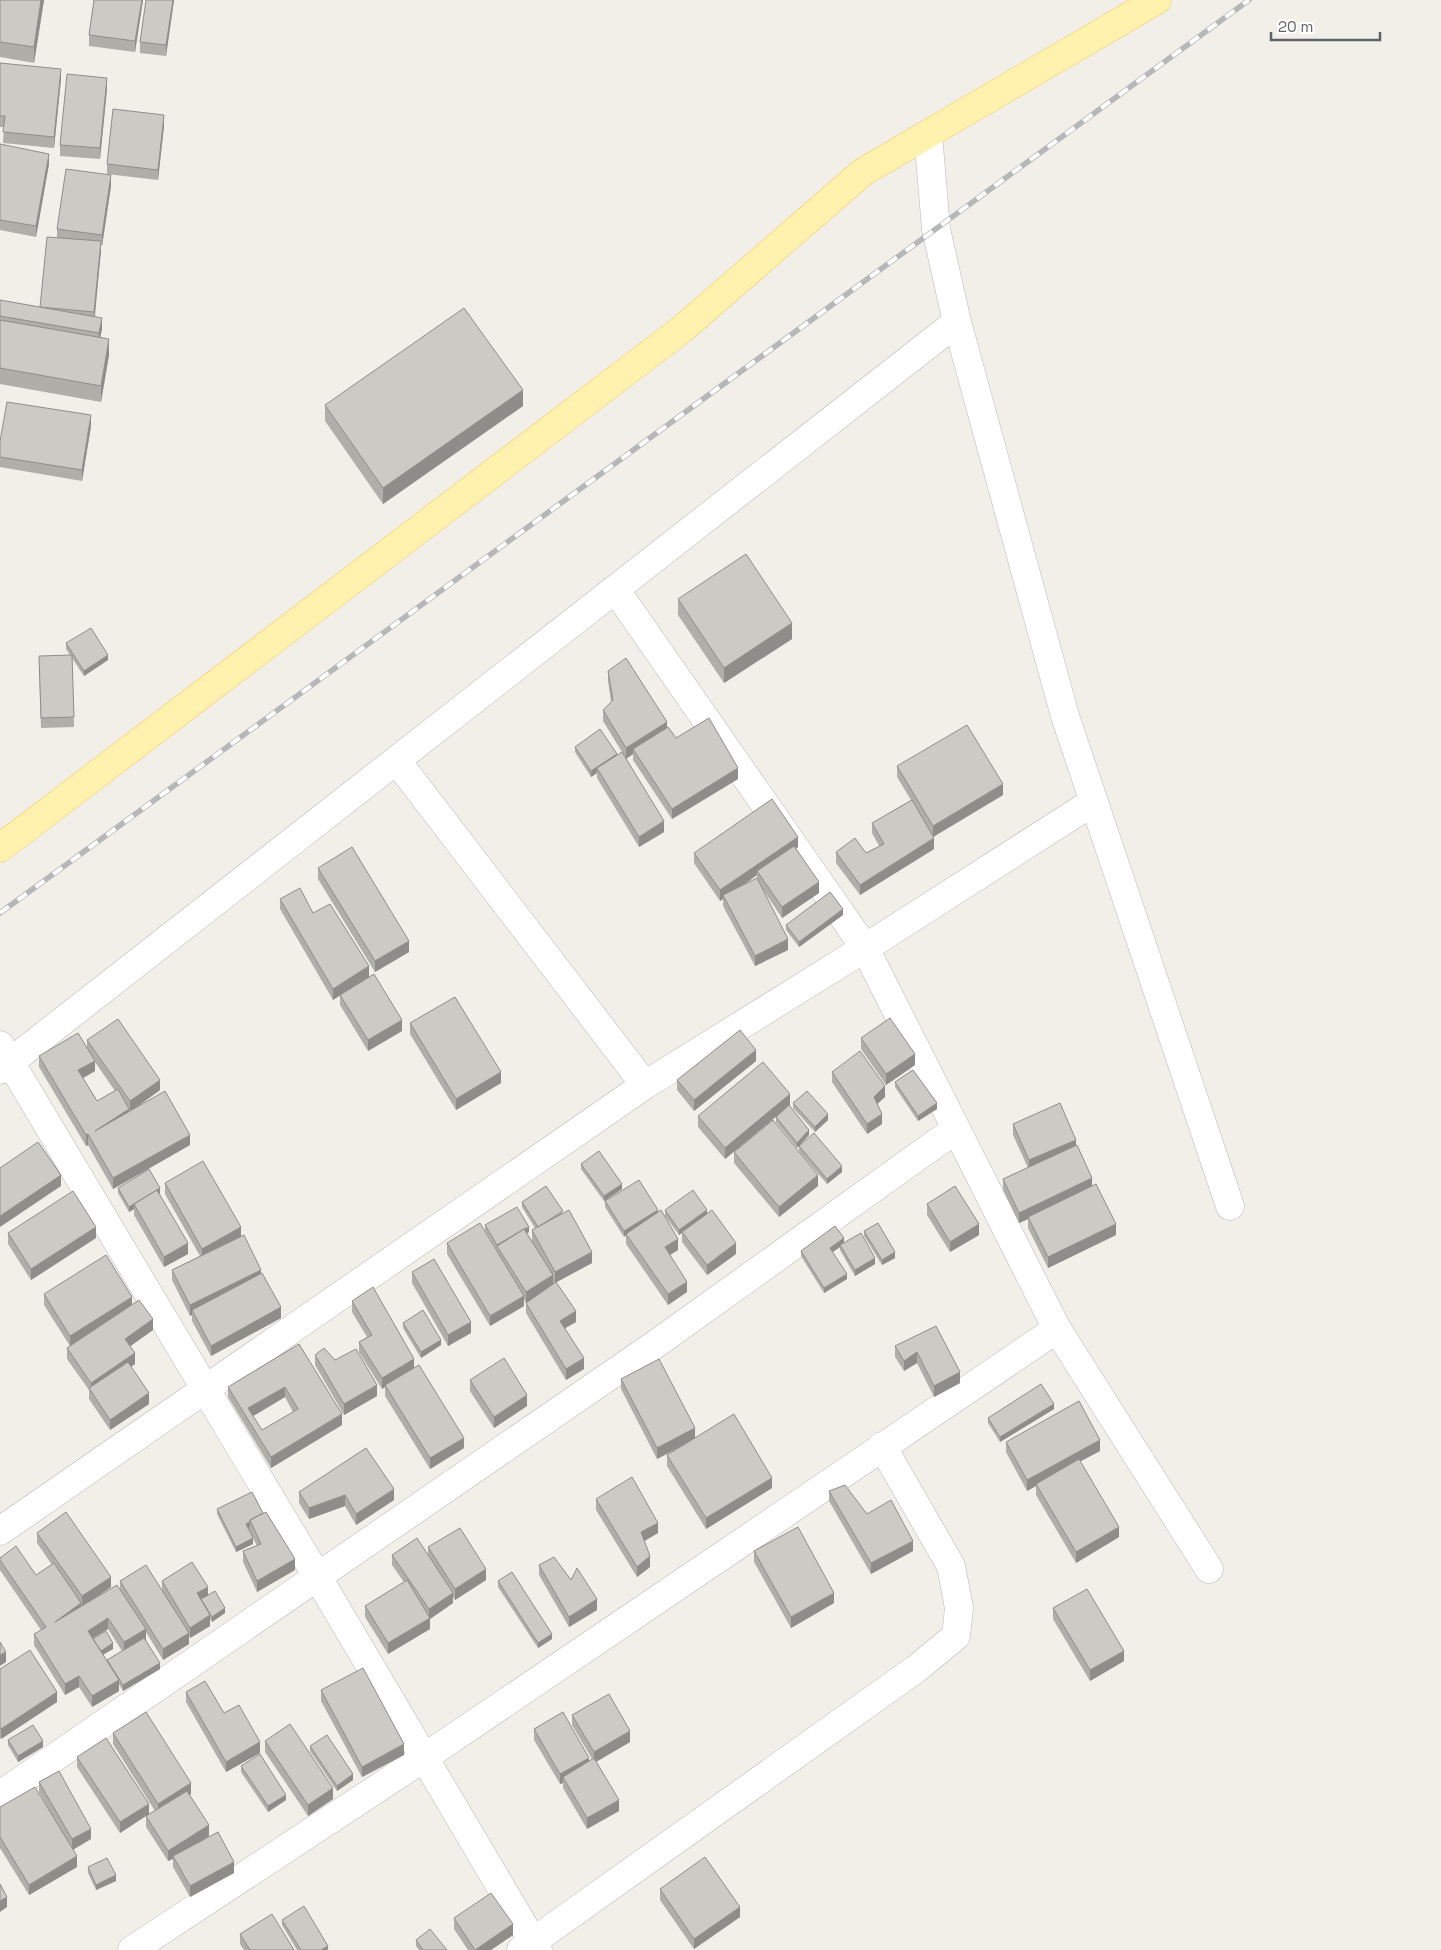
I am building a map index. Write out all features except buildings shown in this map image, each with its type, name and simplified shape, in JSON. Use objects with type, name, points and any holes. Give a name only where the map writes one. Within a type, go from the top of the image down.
[{"type":"main road","points":[[0,848],[681,330],[863,172],[1157,0]]},
{"type":"street","points":[[928,134],[936,229],[957,322],[1065,716],[1230,1206]]},
{"type":"street","points":[[882,1446],[951,1566],[959,1608],[956,1636],[916,1669],[531,1947],[425,1757],[206,1390],[3,1060],[397,761],[957,322]]},
{"type":"street","points":[[616,589],[865,948],[1057,1329],[1209,1570]]},
{"type":"street","points":[[397,761],[645,1084]]},
{"type":"street","points":[[0,1531],[645,1084],[865,948],[1094,802]]},
{"type":"street","points":[[0,1795],[653,1346],[956,1129]]},
{"type":"street","points":[[132,1950],[425,1757],[1057,1329]]},
{"type":"railway","points":[[0,913],[1249,0]]}]
